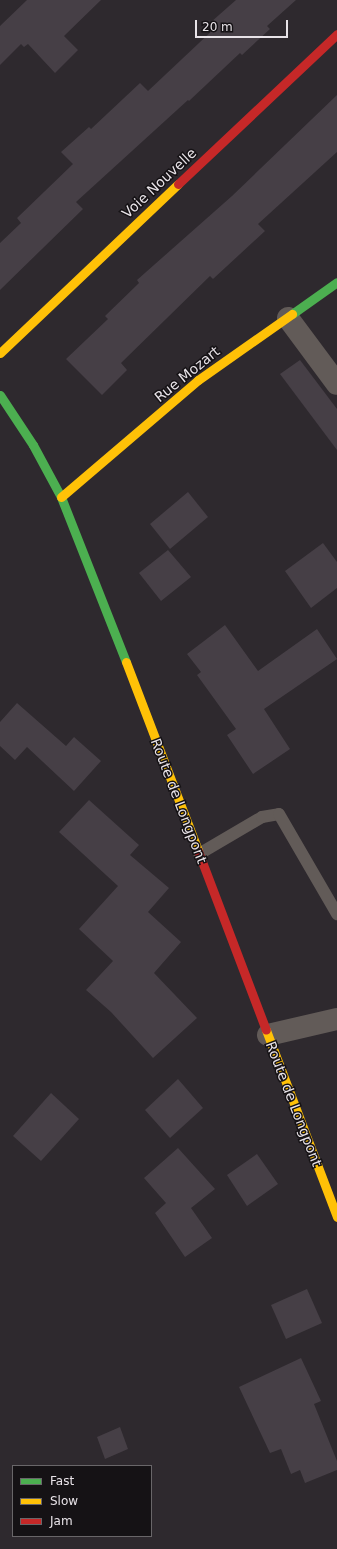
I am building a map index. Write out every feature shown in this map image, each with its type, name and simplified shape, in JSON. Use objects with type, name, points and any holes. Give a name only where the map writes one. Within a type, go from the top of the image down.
[{"type":"main road","name":"Voie Nouvelle","points":[[0,353],[337,34]]},
{"type":"main road","name":"Rue Mozart","points":[[61,497],[198,380],[337,282]]},
{"type":"main road","name":"Route de Longpont","points":[[0,395],[33,445],[61,497],[337,1217]]},
{"type":"street","points":[[288,318],[337,384]]},
{"type":"street","points":[[268,1035],[337,1019]]},
{"type":"lane","points":[[199,854],[262,818],[279,814],[337,914]]},
{"type":"building","points":[[27,0],[101,0],[64,36],[78,50],[55,73],[28,44],[24,47],[21,44],[0,65],[0,26]]},
{"type":"building","points":[[236,0],[296,0],[267,26],[270,29],[242,55],[240,53],[189,101],[188,100],[76,202],[83,209],[0,290],[0,243],[21,223],[17,218],[73,164],[61,152],[89,127],[91,129],[140,83],[148,91],[216,27],[211,22]]},
{"type":"building","points":[[337,95],[337,152],[258,224],[265,231],[213,279],[210,276],[121,363],[127,370],[102,395],[66,359],[108,319],[105,316],[139,283],[137,280],[232,196]]},
{"type":"building","points":[[300,360],[337,409],[337,450],[280,374]]},
{"type":"building","points":[[188,492],[208,517],[170,549],[150,524]]},
{"type":"building","points":[[323,543],[337,562],[337,588],[311,608],[285,571]]},
{"type":"building","points":[[168,550],[191,577],[161,601],[139,573]]},
{"type":"building","points":[[225,625],[258,671],[317,629],[337,659],[264,709],[290,749],[253,774],[227,735],[236,729],[197,675],[201,672],[187,654]]},
{"type":"building","points":[[17,703],[66,746],[74,737],[101,761],[74,791],[27,747],[15,760],[0,746],[0,722]]},
{"type":"building","points":[[89,800],[139,845],[130,855],[169,888],[148,912],[181,942],[154,973],[197,1018],[153,1058],[111,1012],[86,990],[113,961],[79,929],[118,886],[59,832]]},
{"type":"building","points":[[178,1079],[203,1108],[170,1138],[145,1110]]},
{"type":"building","points":[[51,1093],[79,1119],[41,1161],[13,1136]]},
{"type":"building","points":[[178,1148],[215,1189],[191,1208],[212,1238],[185,1257],[155,1213],[166,1203],[144,1178]]},
{"type":"building","points":[[257,1154],[278,1184],[247,1206],[227,1175]]},
{"type":"building","points":[[307,1289],[322,1323],[286,1339],[271,1305]]},
{"type":"building","points":[[301,1358],[321,1401],[314,1404],[337,1461],[337,1470],[305,1483],[300,1470],[291,1474],[281,1449],[270,1453],[239,1387]]},
{"type":"building","points":[[120,1427],[128,1449],[105,1459],[97,1437]]},
{"type":"traffic: fast","points":[[292,314],[337,282]]},
{"type":"traffic: fast","points":[[0,395],[33,445],[61,497],[126,662]]},
{"type":"traffic: slow","points":[[0,353],[178,184]]},
{"type":"traffic: slow","points":[[61,497],[198,380],[292,314]]},
{"type":"traffic: slow","points":[[126,662],[198,851]]},
{"type":"traffic: slow","points":[[266,1030],[337,1217]]},
{"type":"traffic: jam","points":[[178,184],[337,34]]},
{"type":"traffic: jam","points":[[198,851],[266,1030]]}]
